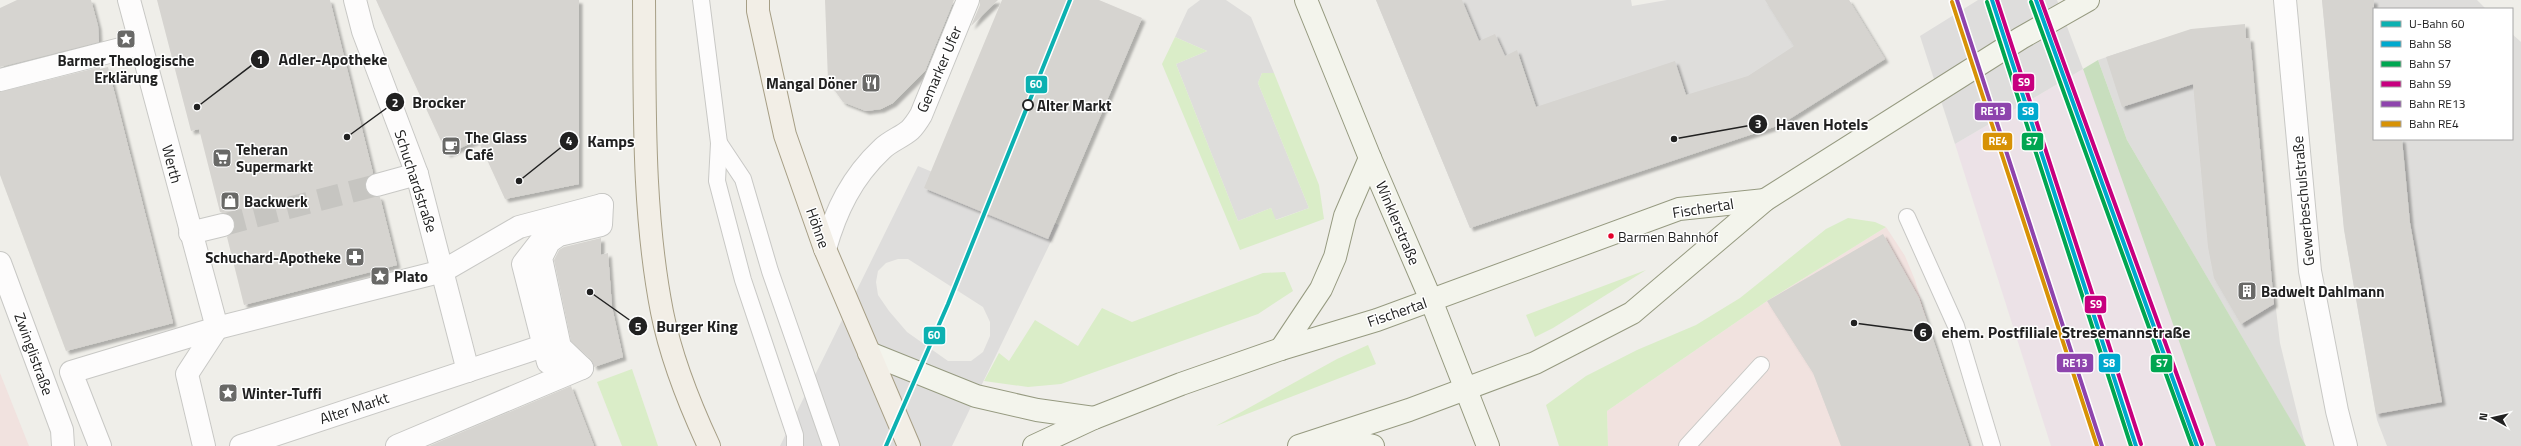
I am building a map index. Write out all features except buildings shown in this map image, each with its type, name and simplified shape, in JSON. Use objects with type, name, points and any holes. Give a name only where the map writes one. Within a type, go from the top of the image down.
[{"type":"main road","points":[[644,0],[645,154],[650,227],[662,312],[686,398],[692,446]]},
{"type":"main road","name":"Höhne","points":[[758,0],[758,12],[785,136],[825,249],[909,446]]},
{"type":"main road","name":"Winklerstraße","points":[[1306,0],[1370,158],[1431,300],[1488,446]]},
{"type":"main road","name":"Fischertal","points":[[1299,446],[1409,410],[1534,363],[1632,313],[1765,200],[1937,90],[2062,14],[2088,0]]},
{"type":"main road","points":[[1281,349],[1321,289],[1335,257],[1344,216],[1370,158]]},
{"type":"main road","name":"Fischertal","points":[[1034,446],[1094,418],[1281,349],[1377,320],[1679,209],[1765,200]]},
{"type":"main road","points":[[869,353],[976,396],[1037,410],[1094,418]]},
{"type":"main road","points":[[686,398],[709,446]]},
{"type":"main road","points":[[1328,436],[1373,446]]},
{"type":"street","name":"Werth","points":[[128,0],[217,328]]},
{"type":"street","name":"Schuchardstraße","points":[[355,0],[363,31],[417,174],[443,271]]},
{"type":"street","name":"Gemarker Ufer","points":[[825,249],[834,216],[847,192],[867,164],[883,148],[910,130],[921,115],[968,0]]},
{"type":"street","name":"Gewerbeschulstraße","points":[[2285,0],[2310,271],[2337,410],[2346,446]]},
{"type":"street","points":[[0,80],[140,44]]},
{"type":"street","points":[[377,185],[417,174]]},
{"type":"street","points":[[100,446],[71,372],[217,328],[443,271],[518,227],[600,218],[559,235],[549,242],[544,249],[542,266],[545,315],[543,346],[548,362],[582,368]]},
{"type":"street","points":[[190,233],[224,225]]},
{"type":"street","name":"Zwinglistraße","points":[[0,263],[62,430],[63,446]]},
{"type":"street","points":[[443,271],[468,371]]},
{"type":"street","points":[[545,315],[560,347],[582,368]]},
{"type":"street","points":[[204,446],[187,374],[217,328]]},
{"type":"street","name":"Alter Markt","points":[[241,446],[543,346]]},
{"type":"street","points":[[397,446],[582,368]]},
{"type":"lane","points":[[701,0],[719,143],[717,181],[743,280],[795,435],[795,446]]},
{"type":"lane","points":[[719,143],[743,179],[770,272],[810,382],[831,446]]},
{"type":"lane","points":[[1907,217],[1956,326],[1992,446]]},
{"type":"lane","points":[[1687,446],[1761,365]]},
{"type":"shaded area","points":[[1200,0],[1226,0],[1251,17],[1274,73],[1262,73],[1258,83],[1309,208],[1275,220],[1271,208],[1238,221],[1176,64],[1207,51],[1175,37],[1188,9]]},
{"type":"shaded area","points":[[1376,0],[1631,0],[1632,6],[1667,0],[1849,0],[1885,59],[1780,125],[1470,228]]},
{"type":"shaded area","points":[[2322,0],[2477,0],[2485,8],[2373,8],[2373,140],[2513,140],[2513,35],[2521,42],[2521,446],[2387,446],[2377,420],[2344,230]]},
{"type":"shaded area","points":[[2250,38],[2268,241],[2280,343],[2305,445],[2127,140],[2098,60],[2145,44]]},
{"type":"shaded area","points":[[2083,69],[2216,446],[2051,446],[1955,144]]},
{"type":"shaded area","points":[[1886,227],[1905,256],[1915,280],[1934,345],[1969,446],[1608,446],[1607,411],[1767,301]]},
{"type":"shaded area","points":[[0,373],[29,446],[0,446]]},
{"type":"green space","points":[[1175,37],[1207,51],[1176,64],[1238,221],[1271,208],[1276,220],[1309,208],[1258,83],[1262,73],[1274,73],[1319,185],[1324,219],[1240,250],[1162,64]]},
{"type":"green space","points":[[2098,60],[2127,140],[2306,446],[2216,446],[2083,69]]},
{"type":"green space","points":[[1848,218],[1875,222],[1886,227],[1767,301],[1607,411],[1608,446],[1559,446],[1546,405],[1586,376],[1637,350],[1696,325],[1740,298],[1826,229]]},
{"type":"green space","points":[[1646,270],[1553,328],[1535,337],[1526,315]]},
{"type":"green space","points":[[1285,272],[1293,291],[1258,314],[1061,384],[1028,387],[984,381],[999,353],[1009,361],[1035,320],[1078,346],[1102,308],[1132,322],[1263,273]]},
{"type":"green space","points":[[1368,345],[1376,364],[1216,426],[1337,359]]},
{"type":"green space","points":[[632,369],[658,446],[622,446],[597,382]]},
{"type":"pier","points":[[1978,0],[2057,0],[2083,69],[1955,144],[1920,36]]},
{"type":"pier","points":[[918,166],[1059,225],[952,446],[780,446]],"holes":[[[898,259],[908,259],[983,307],[990,322],[990,336],[983,352],[971,361],[948,361],[907,332],[889,311],[878,295],[876,282],[878,271],[886,263]]]},
{"type":"tunnel","points":[[223,225],[377,185]]},
{"type":"metro line","name":"60","points":[[886,446],[948,304],[1070,0]]},
{"type":"rail line","name":"RE13","points":[[1957,0],[2102,446]]},
{"type":"rail line","name":"S8","points":[[1992,0],[2136,446]]},
{"type":"rail line","name":"S9","points":[[1997,0],[2141,444]]},
{"type":"rail line","name":"S8","points":[[2036,0],[2197,446]]},
{"type":"rail line","name":"S9","points":[[2041,0],[2202,444]]},
{"type":"rail line","name":"RE4","points":[[1952,2],[2097,446]]},
{"type":"rail line","name":"S7","points":[[1987,2],[2131,446]]},
{"type":"rail line","name":"S7","points":[[2031,2],[2192,446]]},
{"type":"place","name":"Barmer Theologische Erklärung","points":[[126,39]]},
{"type":"place","name":"Mangal Döner","points":[[871,83]]},
{"type":"place","name":"Alter Markt","points":[[1028,105]]},
{"type":"place","name":"Adler-Apotheke","points":[[197,107]]},
{"type":"place","name":"Brocker","points":[[347,137]]},
{"type":"place","name":"Haven Hotels","points":[[1674,139]]},
{"type":"place","name":"The Glass Café","points":[[451,146]]},
{"type":"place","name":"Teheran Supermarkt","points":[[222,158]]},
{"type":"place","name":"Kamps","points":[[519,181]]},
{"type":"place","name":"Backwerk","points":[[230,201]]},
{"type":"place","name":"Barmen Bahnhof","points":[[1611,236]]},
{"type":"place","name":"Schuchard-Apotheke","points":[[355,257]]},
{"type":"place","name":"Plato","points":[[380,276]]},
{"type":"place","name":"Badwelt Dahlmann","points":[[2247,291]]},
{"type":"place","name":"Burger King","points":[[590,292]]},
{"type":"place","name":"ehem. Postfiliale Stresemannstraße","points":[[1854,323]]},
{"type":"place","name":"Winter-Tuffi","points":[[228,393]]}]
